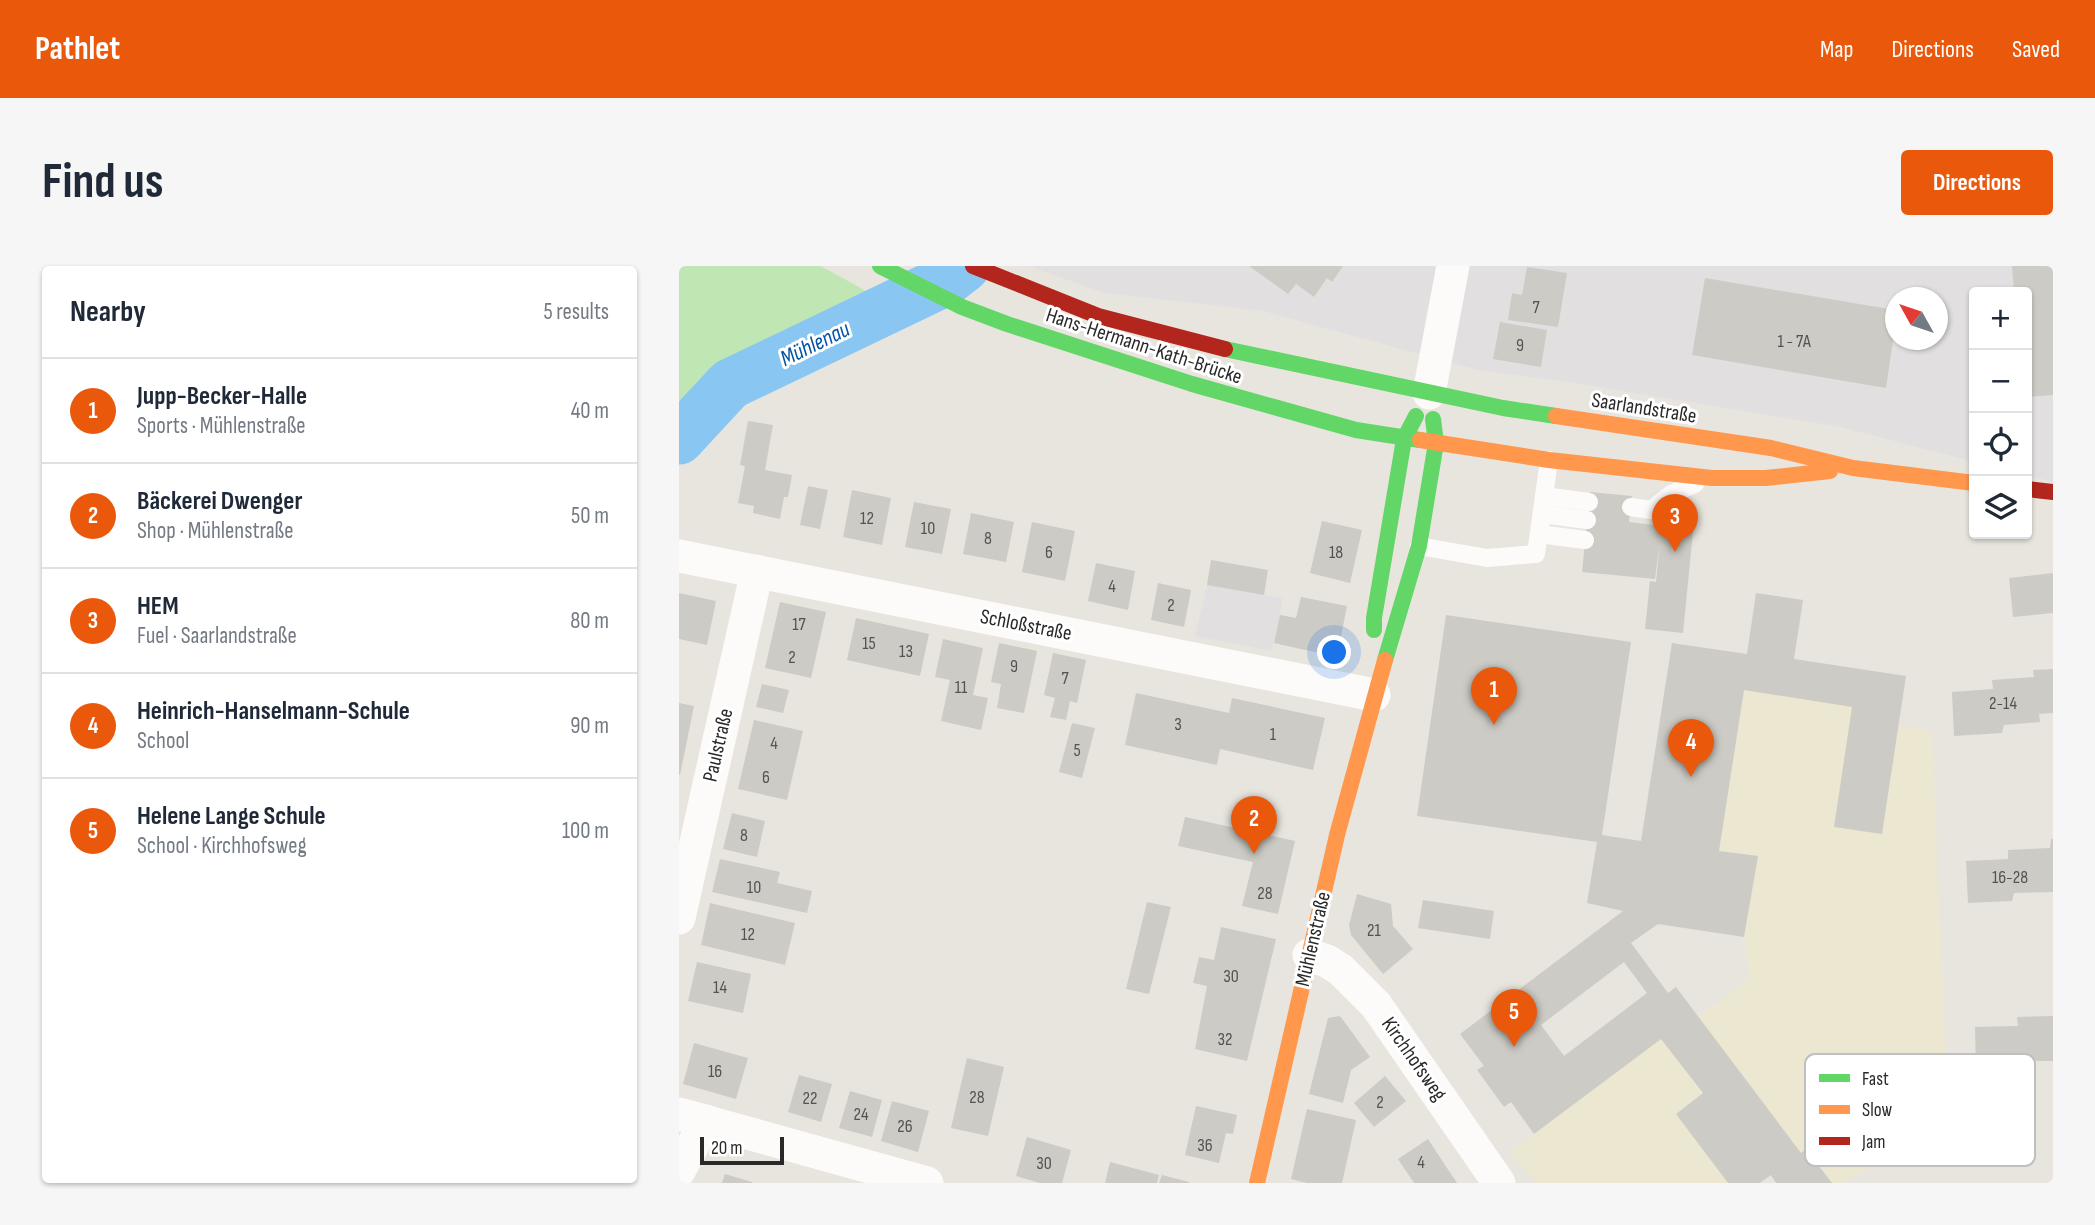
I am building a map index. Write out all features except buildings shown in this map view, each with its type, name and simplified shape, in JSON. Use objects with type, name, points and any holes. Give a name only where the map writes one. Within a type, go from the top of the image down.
[{"type":"main road","name":"Hans-Hermann-Kath-Brücke","points":[[880,266],[963,307],[1007,324],[1192,384],[1340,426],[1436,443]]},
{"type":"main road","name":"Hans-Hermann-Kath-Brücke","points":[[973,266],[1098,316],[1201,344],[1429,393]]},
{"type":"main road","name":"Mühlenstraße","points":[[1374,695],[1374,618],[1404,439],[1429,393]]},
{"type":"main road","name":"Mühlenstraße","points":[[1257,1183],[1337,835],[1374,695],[1419,546],[1436,443],[1429,393]]},
{"type":"main road","name":"Saarlandstraße","points":[[1429,393],[1503,408],[1771,448],[1853,468],[1969,482]]},
{"type":"main road","name":"Saarlandstraße","points":[[1436,443],[1549,460],[1712,478],[1766,478],[1853,468]]},
{"type":"main road","points":[[2032,490],[2053,492]]},
{"type":"street","name":"Mühlenstraße","points":[[1429,393],[1453,266]]},
{"type":"street","name":"Schloßstraße","points":[[679,556],[1374,695]]},
{"type":"street","name":"Paulstraße","points":[[679,919],[757,571]]},
{"type":"street","name":"Kirchhofsweg","points":[[1309,955],[1327,961],[1341,970],[1376,1005],[1499,1183]]},
{"type":"street","points":[[679,1171],[692,1118],[927,1183]]},
{"type":"lane","points":[[1419,546],[1487,558],[1536,554],[1549,460]]},
{"type":"lane","points":[[1631,507],[1651,510],[1671,494],[1712,478]]},
{"type":"lane","points":[[1543,505],[1588,511]]},
{"type":"lane","points":[[1539,534],[1585,540]]},
{"type":"shaded area","points":[[1028,266],[2053,266],[2053,482],[2032,476],[2032,287],[1969,287],[1969,461],[1841,427],[1575,383],[1478,370],[1263,311],[1105,293]]},
{"type":"shaded area","points":[[1207,585],[1283,598],[1272,651],[1195,636]]},
{"type":"shaded area","points":[[1744,690],[1852,707],[1835,827],[1882,834],[1899,727],[1932,731],[1945,1054],[1805,1054],[1805,1151],[1801,1153],[1698,1017],[1750,979],[1744,937],[1758,856],[1719,851]]},
{"type":"shaded area","points":[[1661,1039],[1703,1093],[1676,1115],[1728,1183],[1535,1183],[1511,1151]]},
{"type":"shaded area","points":[[1819,1166],[1897,1166],[1871,1168],[1842,1183],[1832,1183]]},
{"type":"green space","points":[[679,266],[821,266],[893,306],[730,384],[679,439]]},
{"type":"waterway","name":"Mühlenau","points":[[679,439],[730,384],[947,280],[965,266]]},
{"type":"traffic: fast","points":[[880,266],[962,307],[1192,384],[1356,430],[1420,440]]},
{"type":"traffic: fast","points":[[1225,349],[1503,408],[1556,416]]},
{"type":"traffic: fast","points":[[1374,630],[1404,439],[1416,416]]},
{"type":"traffic: fast","points":[[1385,660],[1419,546],[1436,443],[1433,419]]},
{"type":"traffic: slow","points":[[1556,416],[1771,448],[1853,468],[1969,482]]},
{"type":"traffic: slow","points":[[1420,440],[1549,460],[1712,478],[1766,478],[1830,471]]},
{"type":"traffic: slow","points":[[1257,1183],[1337,835],[1385,660]]},
{"type":"traffic: jam","points":[[973,266],[1098,316],[1225,349]]},
{"type":"traffic: jam","points":[[2032,490],[2053,492]]},
{"type":"place","name":"HEM","points":[[1675,552]]},
{"type":"place","name":"Jupp-Becker-Halle","points":[[1494,725]]},
{"type":"place","name":"Heinrich-Hanselmann-Schule","points":[[1691,777]]},
{"type":"place","name":"Bäckerei Dwenger","points":[[1254,854]]},
{"type":"place","name":"Helene Lange Schule","points":[[1514,1047]]}]
